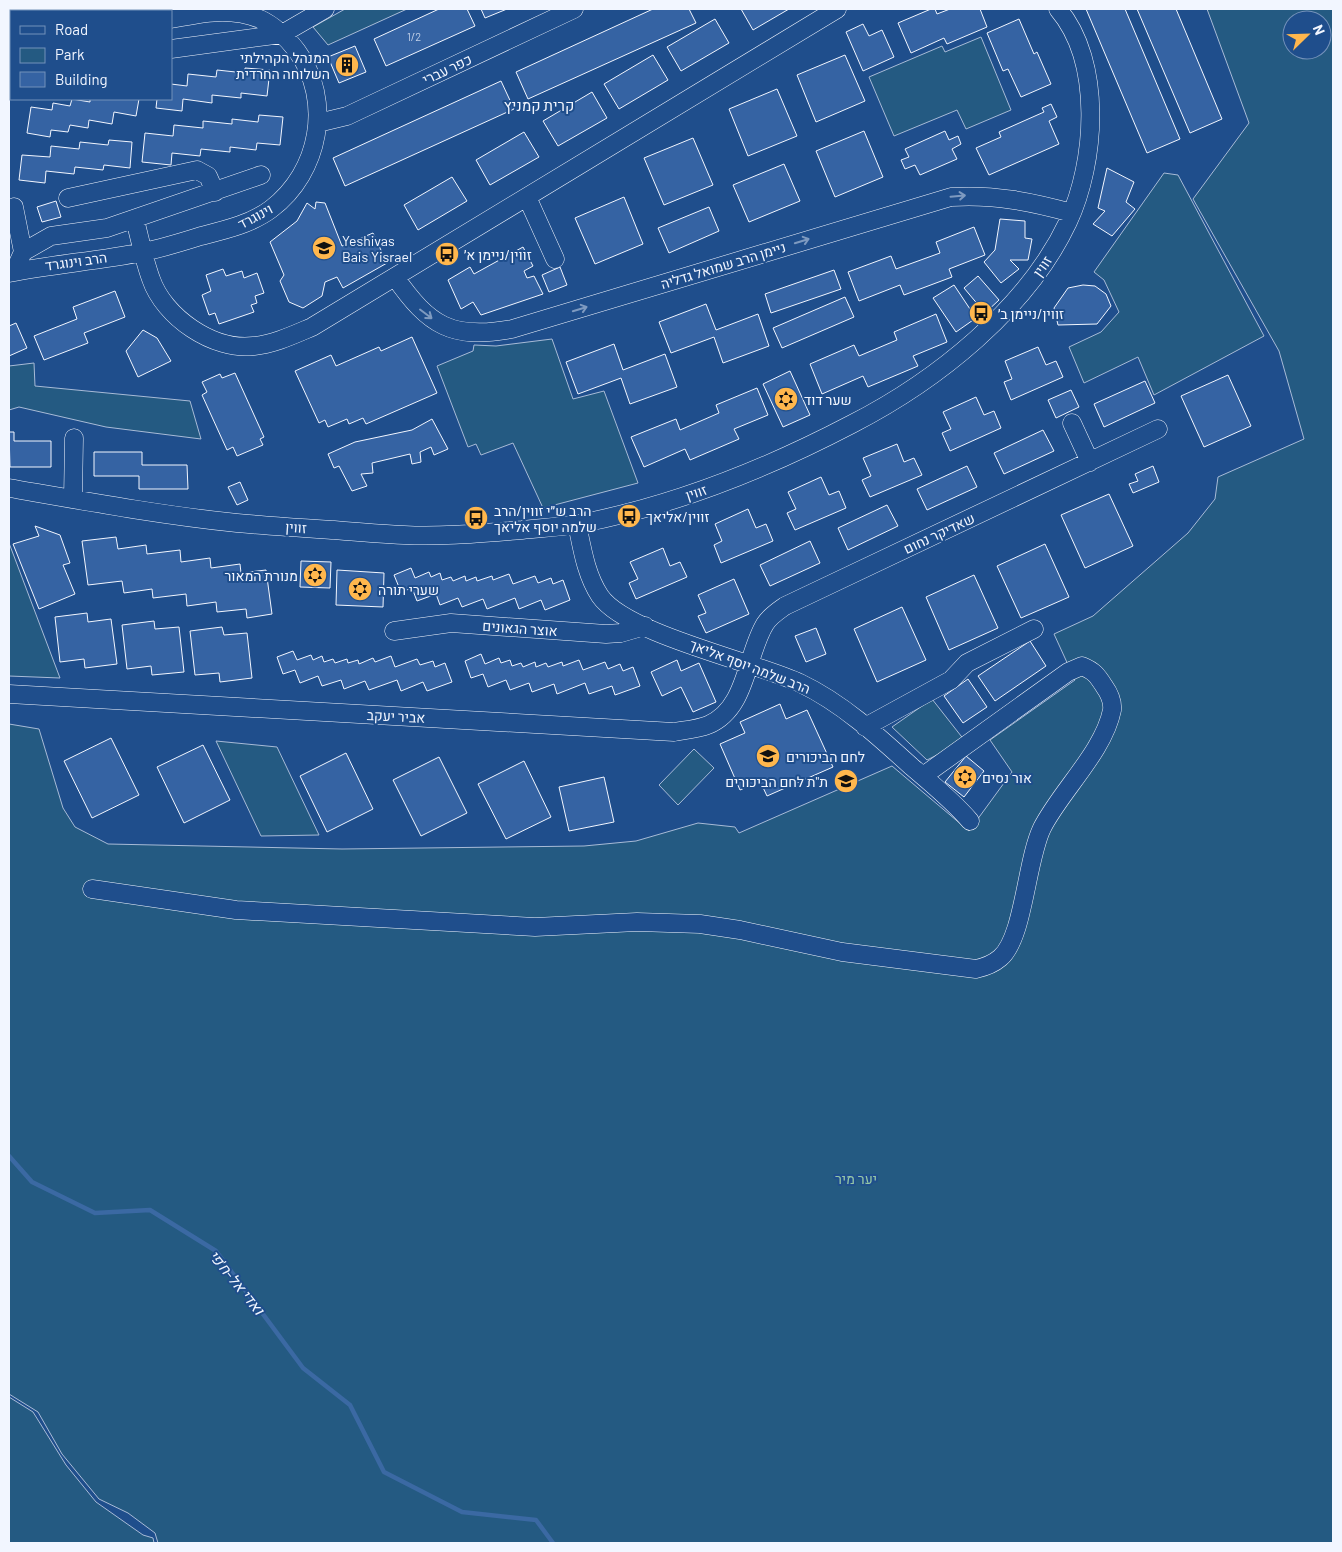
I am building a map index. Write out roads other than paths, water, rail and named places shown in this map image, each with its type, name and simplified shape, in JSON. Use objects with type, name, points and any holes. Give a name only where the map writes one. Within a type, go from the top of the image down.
[{"type":"street","points":[[172,49],[282,34],[325,9]]},
{"type":"street","name":"כפר עברי","points":[[318,123],[347,116],[574,9]]},
{"type":"street","points":[[135,220],[151,280],[160,298],[175,314],[195,330],[219,342],[253,347],[271,343],[312,327],[837,9]]},
{"type":"street","name":"זווין","points":[[9,488],[236,523],[404,535],[494,532],[577,524],[667,501],[749,473],[842,430],[906,395],[927,380],[966,347],[1023,291],[1054,248],[1072,213],[1083,180],[1088,157],[1090,96],[1079,45],[1072,28],[1058,9]]},
{"type":"street","name":"וינוגרד","points":[[144,252],[233,228],[270,210],[297,182],[315,141],[318,123],[316,88],[310,71],[282,34],[261,20],[240,13],[220,11],[172,19]]},
{"type":"street","points":[[68,198],[197,170],[208,176],[215,192]]},
{"type":"street","points":[[11,272],[23,252],[51,236],[107,228],[135,220],[261,175]]},
{"type":"street","name":"ניימן הרב שמואל גדליה","points":[[395,277],[416,306],[436,321],[453,330],[471,334],[490,333],[512,329],[951,197],[973,195],[1020,200],[1072,213]]},
{"type":"street","points":[[527,196],[554,259]]},
{"type":"street","points":[[14,207],[23,252]]},
{"type":"street","name":"הרב וינוגרד","points":[[11,272],[49,264],[144,252]]},
{"type":"street","points":[[1072,423],[1090,462]]},
{"type":"street","name":"שאדיקר נחום","points":[[749,665],[759,635],[766,622],[785,606],[1158,429]]},
{"type":"street","points":[[73,499],[74,438]]},
{"type":"street","name":"הרב שלמה יוסף אליאך","points":[[577,524],[586,566],[600,596],[620,613],[645,626],[781,675],[835,702],[923,776],[959,808],[970,822]]},
{"type":"street","name":"אוצר הגאונים","points":[[394,631],[451,623],[606,634],[621,633],[645,626]]},
{"type":"street","points":[[865,727],[952,680],[967,662],[1034,629]]},
{"type":"street","name":"אביר יעקב","points":[[9,694],[674,732],[708,725],[719,719],[740,690],[749,665]]},
{"type":"street","points":[[92,889],[236,910],[535,927],[638,922],[700,924],[740,930],[842,952],[976,968],[987,966],[1001,958],[1010,945],[1017,928],[1024,888],[1042,829],[1104,733],[1112,709],[1110,696],[1095,671],[1082,666],[1068,672],[923,776]]},
{"type":"waterway","name":"ואדי אל-ח'פי","points":[[9,1156],[32,1182],[95,1213],[150,1210],[216,1251],[303,1368],[350,1405],[384,1472],[462,1512],[536,1520],[553,1543]]},
{"type":"place","name":"המנהל הקהילתי השלוחה החרדית","points":[[347,65]]},
{"type":"place","name":"Yeshivas Bais Yisrael","points":[[324,248]]},
{"type":"place","name":"זווין/ניימן א׳","points":[[447,254]]},
{"type":"place","name":"זווין/ניימן ב׳","points":[[981,313]]},
{"type":"place","name":"שער דוד","points":[[786,399]]},
{"type":"place","name":"זווין/אליאך","points":[[629,516]]},
{"type":"place","name":"הרב ש״י זווין/הרב שלמה יוסף אליאך","points":[[476,518]]},
{"type":"place","name":"מנורת המאור","points":[[315,575]]},
{"type":"place","name":"שערי תורה","points":[[360,589]]},
{"type":"place","name":"לחם הביכורים","points":[[768,756]]},
{"type":"place","name":"אור נסים","points":[[965,777]]},
{"type":"place","name":"ת\"ת לחם הביכורים","points":[[846,781]]},
{"type":"district","name":"קרית קמניץ","points":[[539,105]]},
{"type":"park label","name":"יער מיר","points":[[856,1178]]}]
